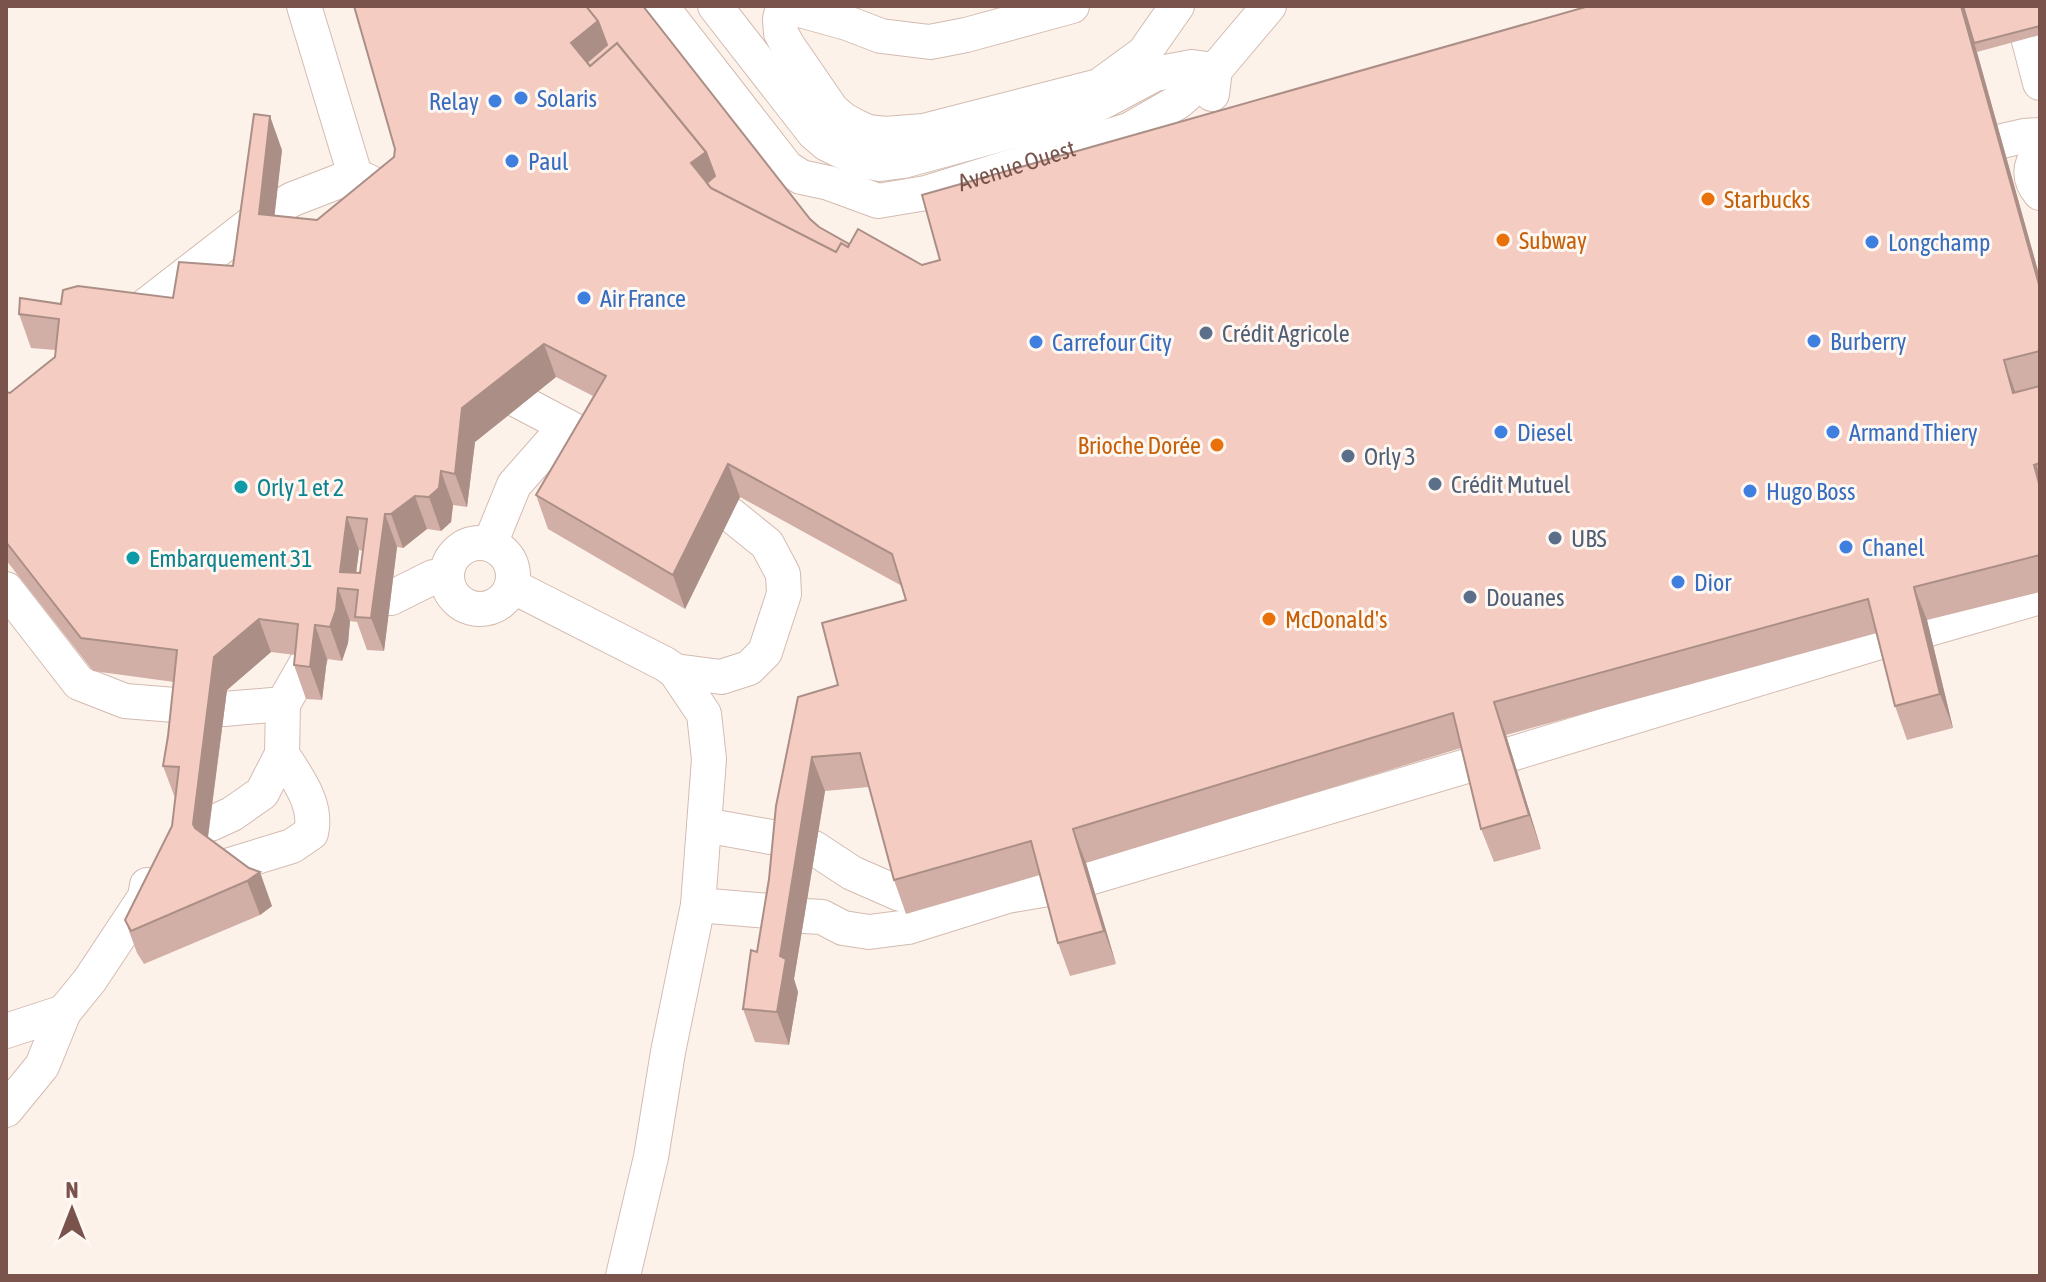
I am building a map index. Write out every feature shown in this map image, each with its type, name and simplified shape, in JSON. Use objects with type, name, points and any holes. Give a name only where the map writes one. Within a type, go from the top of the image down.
[{"type":"lane","points":[[304,6],[355,175],[386,206]]},
{"type":"lane","name":"Avenue Ouest","points":[[661,6],[787,168],[801,177],[829,183],[878,201],[926,193],[1129,130],[1178,102],[1215,70],[1269,6]]},
{"type":"lane","name":"Avenue Ouest","points":[[715,6],[814,133],[827,144],[862,161],[880,164],[903,161],[1062,120],[1155,74],[1192,67],[1215,70]]},
{"type":"lane","points":[[1072,6],[930,42],[881,36],[842,15],[784,6],[780,19],[781,33],[788,46],[832,110],[868,132],[903,134],[1099,86],[1144,53],[1177,6]]},
{"type":"lane","points":[[2020,6],[2040,83]]},
{"type":"lane","points":[[2002,141],[2040,135]]},
{"type":"lane","points":[[2040,152],[2031,168],[2034,186],[2040,193]]},
{"type":"lane","points":[[122,324],[266,214],[293,199],[355,175]]},
{"type":"lane","points":[[490,544],[540,412],[598,443]]},
{"type":"lane","points":[[512,586],[675,671],[721,677],[749,668],[765,652],[784,594],[783,574],[767,544],[731,515]]},
{"type":"lane","points":[[479,542],[490,544],[507,555],[512,565],[512,586],[507,596],[487,609],[465,606],[455,599],[449,589],[447,566],[459,549],[479,542]]},
{"type":"lane","points":[[391,598],[433,577],[446,578]]},
{"type":"lane","points":[[6,589],[79,683],[125,701],[187,706]]},
{"type":"lane","points":[[1929,629],[2040,597]]},
{"type":"lane","points":[[1511,754],[1883,641]]},
{"type":"lane","points":[[267,852],[258,842],[252,817],[282,754],[283,704],[310,657]]},
{"type":"lane","points":[[623,1276],[651,1157],[668,1052],[698,905],[709,759],[704,714],[675,671]]},
{"type":"lane","points":[[224,709],[283,704]]},
{"type":"lane","points":[[217,869],[292,846],[311,833],[310,804],[282,754]]},
{"type":"lane","points":[[1089,878],[1470,765]]},
{"type":"lane","points":[[210,824],[232,814],[262,793]]},
{"type":"lane","points":[[704,825],[801,844],[856,875],[900,894]]},
{"type":"lane","points":[[803,915],[839,902],[856,875]]},
{"type":"lane","points":[[6,1110],[42,1066],[64,1012],[160,879]]},
{"type":"lane","points":[[698,905],[803,915],[843,928],[869,932],[908,927],[1007,896],[1048,889]]},
{"type":"lane","points":[[970,895],[1007,896]]},
{"type":"lane","points":[[6,1031],[64,1012]]},
{"type":"building","name":"Orly 3","points":[[354,6],[586,6],[598,21],[571,43],[590,66],[617,43],[706,152],[691,163],[711,188],[836,252],[841,243],[848,247],[858,229],[922,265],[940,260],[922,195],[1589,6],[1961,6],[2040,288],[2040,351],[2004,360],[2013,393],[2040,386],[2040,463],[2034,465],[2040,487],[2040,555],[1914,587],[1940,694],[1895,706],[1868,599],[1494,702],[1529,815],[1481,829],[1453,713],[1073,829],[1104,931],[1058,943],[1031,841],[894,880],[860,753],[812,757],[780,956],[786,959],[777,1012],[743,1009],[751,950],[757,952],[769,879],[776,806],[798,697],[838,685],[822,623],[906,600],[892,554],[728,464],[673,575],[536,495],[606,376],[544,344],[462,408],[455,474],[441,471],[439,488],[429,497],[415,496],[391,514],[385,514],[371,618],[355,617],[358,590],[338,588],[336,610],[330,627],[315,625],[310,667],[294,665],[298,624],[259,619],[214,657],[193,824],[249,868],[260,872],[247,881],[131,931],[125,920],[172,826],[179,767],[163,766],[177,650],[81,638],[6,542],[6,392],[10,393],[55,357],[59,319],[19,314],[20,298],[61,304],[63,290],[78,286],[173,298],[179,262],[233,266],[254,114],[270,116],[259,214],[317,220],[394,157],[395,149]],"holes":[[[347,517],[367,519],[360,573],[340,572]]]},
{"type":"building","points":[[586,6],[643,6],[810,219],[849,244],[848,247],[841,243],[836,252],[711,188],[707,183],[715,176],[706,152],[617,43],[590,66],[587,62],[607,45],[598,21]]},
{"type":"building","points":[[1963,6],[2040,6],[2040,26],[1974,43]]},
{"type":"place","name":"Solaris","points":[[521,98]]},
{"type":"place","name":"Relay","points":[[495,101]]},
{"type":"place","name":"Paul","points":[[512,161]]},
{"type":"place","name":"Starbucks","points":[[1708,199]]},
{"type":"place","name":"Subway","points":[[1503,240]]},
{"type":"place","name":"Longchamp","points":[[1872,242]]},
{"type":"place","name":"Air France","points":[[584,298]]},
{"type":"place","name":"Crédit Agricole","points":[[1206,333]]},
{"type":"place","name":"Burberry","points":[[1814,341]]},
{"type":"place","name":"Carrefour City","points":[[1036,342]]},
{"type":"place","name":"Diesel","points":[[1501,432]]},
{"type":"place","name":"Armand Thiery","points":[[1833,432]]},
{"type":"place","name":"Brioche Dorée","points":[[1217,445]]},
{"type":"place","name":"Orly 3","points":[[1348,456]]},
{"type":"place","name":"Crédit Mutuel","points":[[1435,484]]},
{"type":"place","name":"Orly 1 et 2","points":[[241,487]]},
{"type":"place","name":"Hugo Boss","points":[[1750,491]]},
{"type":"place","name":"UBS","points":[[1555,538]]},
{"type":"place","name":"Chanel","points":[[1846,547]]},
{"type":"place","name":"Embarquement 31","points":[[133,558]]},
{"type":"place","name":"Dior","points":[[1678,582]]},
{"type":"place","name":"Douanes","points":[[1470,597]]},
{"type":"place","name":"McDonald's","points":[[1269,619]]}]
